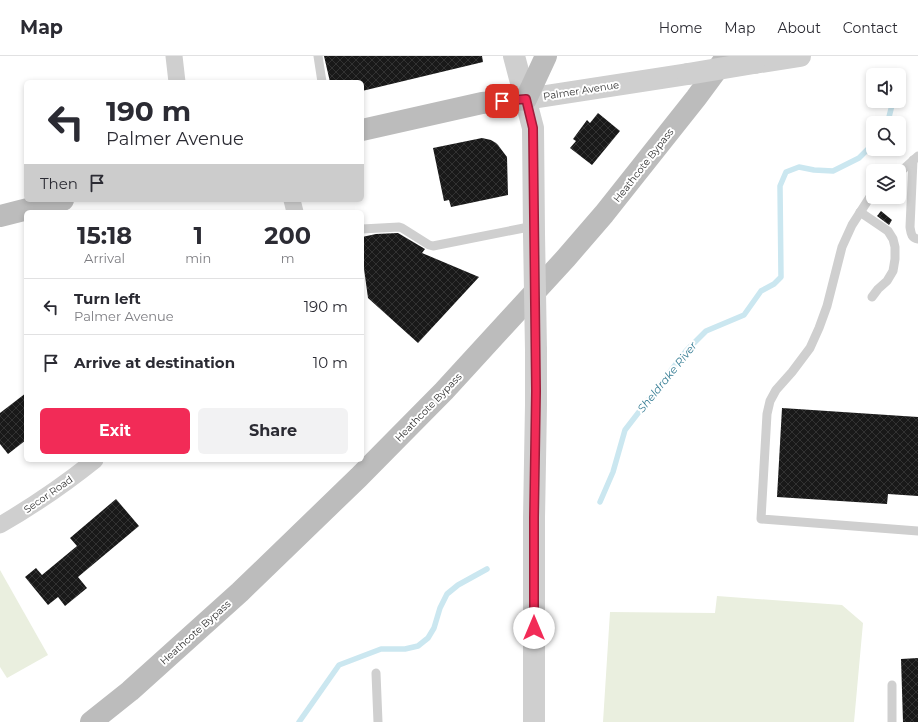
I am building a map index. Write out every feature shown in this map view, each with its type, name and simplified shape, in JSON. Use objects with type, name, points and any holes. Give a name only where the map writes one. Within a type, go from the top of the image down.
[{"type":"main road","points":[[526,99],[546,56]]},
{"type":"main road","name":"Heathcote Bypass","points":[[91,722],[130,691],[240,592],[359,477],[444,391],[566,258],[604,214],[696,98],[727,56]]},
{"type":"main road","name":"Palmer Avenue","points":[[364,130],[482,103],[526,99]]},
{"type":"main road","points":[[0,216],[55,202]]},
{"type":"street","points":[[174,56],[177,80]]},
{"type":"street","points":[[514,56],[533,128],[536,350],[534,722]]},
{"type":"street","name":"Palmer Avenue","points":[[526,99],[800,56]]},
{"type":"street","name":"Secor Road","points":[[0,526],[27,510],[92,462]]},
{"type":"lane","points":[[318,56],[322,80]]},
{"type":"lane","points":[[906,167],[916,158]]},
{"type":"lane","points":[[916,158],[910,227],[911,234],[918,239]]},
{"type":"lane","points":[[866,203],[852,225],[842,247],[827,306],[810,348],[776,390],[770,401],[767,414],[761,519],[918,531]]},
{"type":"lane","points":[[860,212],[888,231],[893,239],[895,247],[893,271],[887,281],[878,288],[872,297]]},
{"type":"lane","points":[[364,230],[399,227],[432,246],[534,230]]},
{"type":"lane","points":[[376,673],[378,722]]},
{"type":"lane","points":[[892,685],[892,722]]},
{"type":"green space","points":[[0,570],[48,655],[7,678],[0,667]]},
{"type":"green space","points":[[717,596],[842,605],[863,623],[854,722],[603,722],[610,612],[715,613]]},
{"type":"building","points":[[324,56],[482,56],[483,62],[364,91],[364,80],[330,80]]},
{"type":"building","points":[[598,113],[620,131],[592,165],[570,148],[576,141],[573,139],[587,120],[590,123]]},
{"type":"building","points":[[482,138],[496,143],[507,157],[508,195],[451,207],[449,200],[444,201],[433,148]]},
{"type":"building","points":[[881,211],[892,220],[889,225],[877,216]]},
{"type":"building","points":[[398,233],[425,249],[422,253],[479,277],[418,343],[368,298],[364,269],[364,237],[376,234]]},
{"type":"building","points":[[24,395],[24,442],[8,454],[0,444],[0,413]]},
{"type":"building","points":[[782,408],[918,417],[918,496],[888,494],[887,504],[777,497]]},
{"type":"building","points":[[116,499],[139,526],[78,577],[87,588],[65,606],[58,597],[48,605],[25,577],[36,568],[42,575],[77,546],[70,538]]},
{"type":"building","points":[[918,658],[918,722],[903,722],[901,659]]},
{"type":"waterway","name":"Sheldrake River","points":[[889,116],[891,108]]},
{"type":"waterway","name":"Sheldrake River","points":[[600,502],[613,472],[625,430],[686,351],[706,331],[744,315],[761,291],[774,284],[781,277],[780,186],[786,172],[799,167],[814,170],[833,171],[859,158],[866,151]]},
{"type":"waterway","name":"Sheldrake River","points":[[299,722],[339,665],[381,649],[405,649],[418,646],[428,638],[434,628],[440,608],[447,594],[458,585],[487,569]]},
{"type":"route","points":[[502,101],[526,99],[533,128],[536,350],[534,628]]}]
